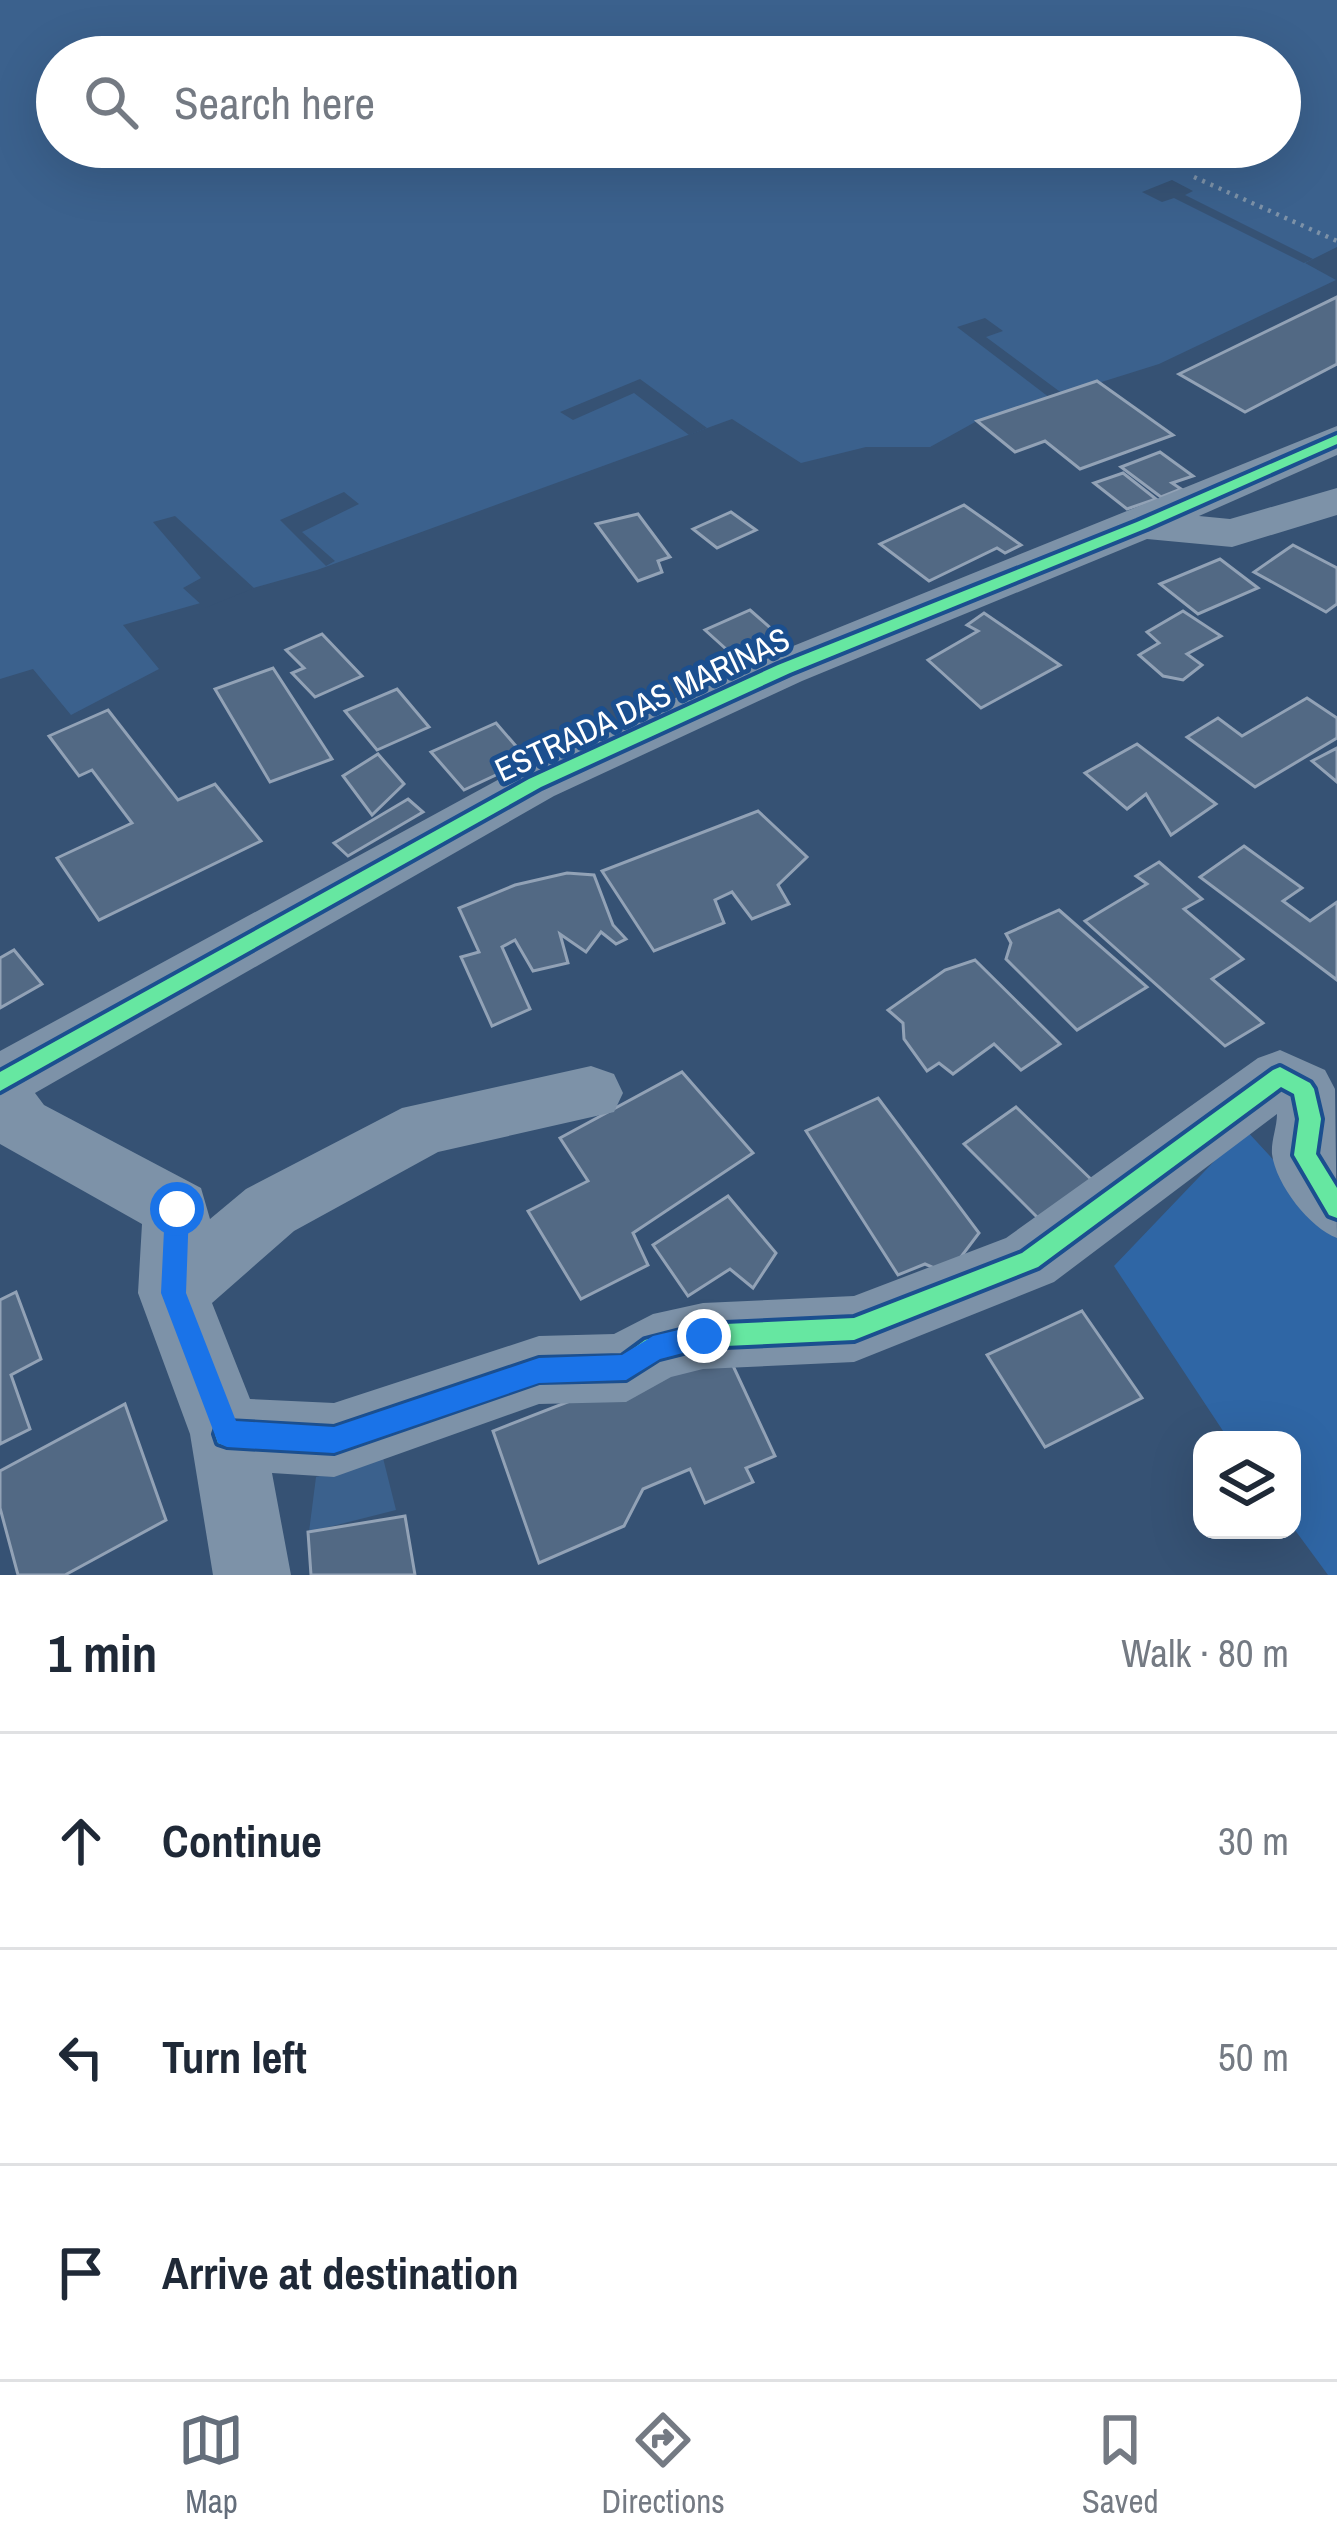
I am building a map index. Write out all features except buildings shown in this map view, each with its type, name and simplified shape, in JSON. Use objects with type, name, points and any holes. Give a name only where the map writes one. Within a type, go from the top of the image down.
[{"type":"street","name":"ESTRADA DAS MARINAS","points":[[0,1082],[535,783],[784,669],[1142,525],[1337,439]]},
{"type":"street","points":[[1142,525],[1232,532],[1337,501]]},
{"type":"street","points":[[227,1434],[334,1440],[539,1370],[626,1368],[653,1348],[704,1336],[854,1329],[1030,1260],[1280,1076],[1303,1089],[1310,1119],[1305,1155],[1337,1208]]},
{"type":"street","points":[[173,1293],[270,1210],[425,1127],[591,1093]]},
{"type":"street","points":[[0,1095],[21,1124],[177,1209],[173,1293],[227,1434],[252,1575]]},
{"type":"path","points":[[1195,177],[1337,241]]},
{"type":"shaded area","points":[[0,0],[1337,0],[1337,247],[1305,263],[1336,280],[1159,364],[977,421],[930,447],[866,447],[801,463],[732,419],[317,570],[123,625],[159,669],[71,715],[33,669],[0,679]]},
{"type":"shaded area","points":[[1245,1129],[1337,1229],[1337,1575],[1328,1575],[1301,1538],[1301,1431],[1223,1431],[1114,1266]]},
{"type":"shaded area","points":[[383,1458],[396,1510],[309,1532],[316,1477]]},
{"type":"pier","points":[[1172,180],[1193,191],[1185,195],[1313,259],[1304,263],[1174,198],[1162,202],[1142,192]]},
{"type":"pier","points":[[985,318],[1003,331],[986,337],[1063,394],[1050,398],[957,327]]},
{"type":"pier","points":[[640,379],[707,428],[689,435],[634,393],[573,420],[560,412]]},
{"type":"pier","points":[[344,492],[359,504],[302,532],[335,561],[326,566],[280,520]]},
{"type":"pier","points":[[175,516],[254,588],[205,608],[183,588],[201,578],[153,522]]},
{"type":"cycle path","points":[[0,1082],[535,783],[784,669],[1142,525],[1337,439]]},
{"type":"cycle path","points":[[227,1434],[334,1440],[539,1370],[626,1368],[653,1348],[703,1336],[854,1329],[1030,1260],[1280,1076],[1303,1089],[1310,1119],[1305,1155],[1337,1208]]},
{"type":"route","points":[[177,1209],[173,1293],[227,1434],[334,1440],[539,1370],[626,1368],[653,1348],[704,1336]]}]
